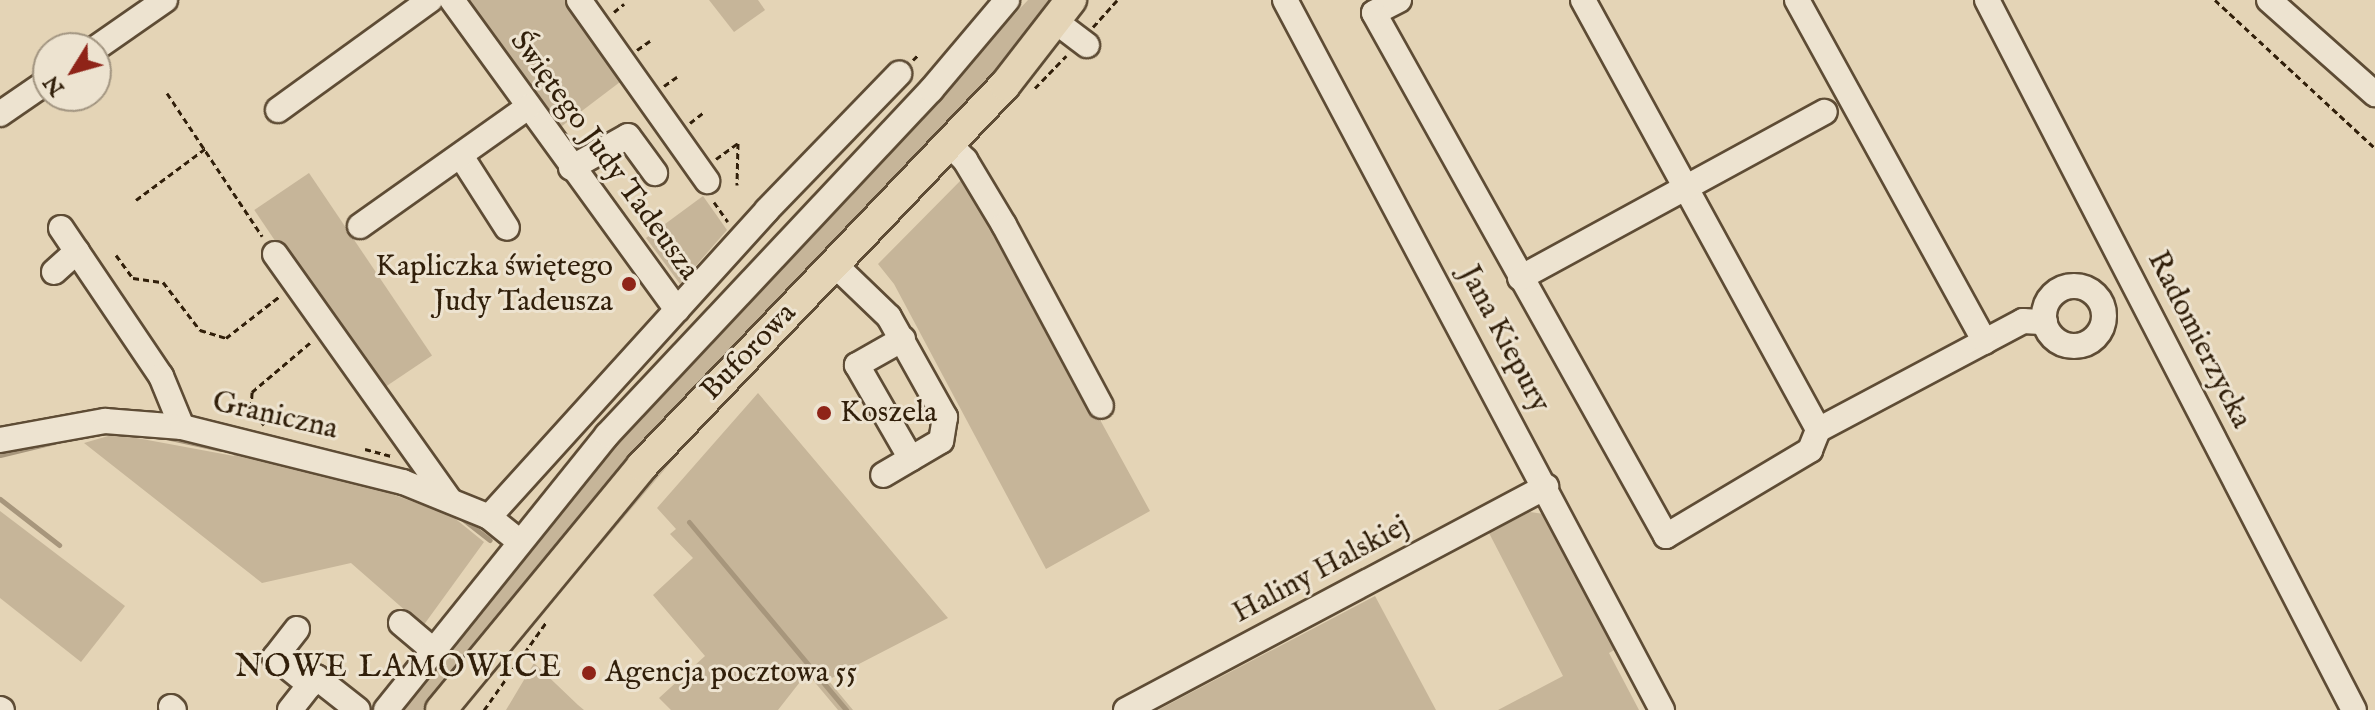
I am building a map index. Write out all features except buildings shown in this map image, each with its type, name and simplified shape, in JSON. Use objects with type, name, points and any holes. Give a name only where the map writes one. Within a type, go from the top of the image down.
[{"type":"main road","name":"Buforowa","points":[[441,710],[642,466],[949,144],[1066,6]]},
{"type":"street","points":[[112,37],[165,0]]},
{"type":"street","points":[[278,110],[430,0]]},
{"type":"street","name":"Świętego Judy Tadeusza","points":[[452,0],[677,310]]},
{"type":"street","points":[[579,0],[703,176]]},
{"type":"street","name":"Buforowa","points":[[386,710],[519,541],[681,352],[931,90],[1007,0]]},
{"type":"street","name":"Jana Kiepury","points":[[1285,0],[1662,710]]},
{"type":"street","points":[[1399,0],[1374,13],[1666,536],[1810,450],[1818,430],[2023,321],[2045,322]]},
{"type":"street","points":[[1583,0],[1687,185],[1818,430]]},
{"type":"street","points":[[1797,0],[1985,342]]},
{"type":"street","name":"Radomierzycka","points":[[1987,0],[2354,710]]},
{"type":"street","points":[[2269,0],[2375,94]]},
{"type":"street","points":[[1066,6],[1087,45]]},
{"type":"street","points":[[489,517],[741,239],[899,74]]},
{"type":"street","points":[[0,114],[32,92]]},
{"type":"street","points":[[360,226],[528,107]]},
{"type":"street","points":[[1520,278],[1825,112]]},
{"type":"street","points":[[571,168],[628,136],[655,173]]},
{"type":"street","points":[[949,144],[965,160],[1004,225],[1101,406]]},
{"type":"street","points":[[461,156],[507,228]]},
{"type":"street","points":[[61,228],[161,376],[182,427]]},
{"type":"street","points":[[54,272],[77,251]]},
{"type":"street","points":[[275,254],[413,444],[449,499]]},
{"type":"street","points":[[834,264],[889,317],[945,417],[941,441],[883,475]]},
{"type":"street","points":[[2066,287],[2077,287],[2097,297],[2104,318],[2097,335],[2071,346],[2054,339],[2045,322],[2049,300],[2066,287]]},
{"type":"street","points":[[2104,318],[2144,303]]},
{"type":"street","points":[[903,339],[857,365],[911,459]]},
{"type":"street","name":"Graniczna","points":[[0,440],[105,421],[182,427],[346,465],[449,499],[489,517],[519,541]]},
{"type":"street","name":"Haliny Halskiej","points":[[1126,710],[1546,487]]},
{"type":"street","points":[[401,623],[433,650]]},
{"type":"street","points":[[297,629],[275,657],[310,685]]},
{"type":"street","points":[[290,710],[316,677],[358,710]]},
{"type":"path","points":[[2215,0],[2375,148]]},
{"type":"path","points":[[167,93],[275,254]]},
{"type":"path","points":[[737,185],[738,143],[703,176],[705,189],[741,239]]},
{"type":"path","points":[[136,200],[206,148]]},
{"type":"path","points":[[116,255],[133,278],[163,282],[200,330],[226,338],[295,284]]},
{"type":"path","points":[[272,428],[254,417],[252,392],[327,329]]},
{"type":"path","points":[[363,449],[394,456],[413,444]]},
{"type":"path","points":[[484,710],[548,620]]},
{"type":"shaded area","points":[[463,0],[567,0],[624,79],[562,126],[578,150],[570,151]]},
{"type":"shaded area","points":[[709,0],[758,0],[765,10],[734,32]]},
{"type":"shaded area","points":[[1028,0],[1053,0],[1024,40],[1020,38],[1021,44],[1005,64],[476,654],[423,710],[399,710],[598,461]]},
{"type":"shaded area","points":[[309,173],[432,355],[377,392],[254,210]]},
{"type":"shaded area","points":[[966,175],[1150,511],[1046,569],[894,284],[878,264]]},
{"type":"shaded area","points":[[703,196],[727,230],[680,284],[646,238]]},
{"type":"shaded area","points":[[834,284],[838,285],[682,449],[598,548],[595,545],[638,489]]},
{"type":"shaded area","points":[[758,393],[948,618],[828,680],[853,710],[838,710],[807,673],[778,710],[671,710],[659,698],[705,656],[653,595],[693,558],[670,534],[676,529],[657,508]]},
{"type":"shaded area","points":[[115,434],[234,456],[233,452],[370,486],[452,516],[484,542],[423,626],[351,563],[262,583],[84,443]]},
{"type":"shaded area","points":[[0,511],[125,606],[81,662],[0,598]]},
{"type":"shaded area","points":[[1530,512],[1544,514],[1616,649],[1609,653],[1639,710],[1498,710],[1563,676],[1489,533]]},
{"type":"shaded area","points":[[1375,596],[1436,710],[1158,710]]},
{"type":"shaded area","points":[[534,663],[578,705],[584,710],[506,710]]},
{"type":"waterway","points":[[166,437],[220,449]]},
{"type":"waterway","points":[[0,455],[54,442]]},
{"type":"waterway","points":[[0,499],[59,545]]},
{"type":"waterway","points":[[459,516],[490,540]]},
{"type":"waterway","points":[[689,522],[846,710]]},
{"type":"place","name":"Kapliczka świętego Judy Tadeusza","points":[[629,284]]},
{"type":"place","name":"Koszela","points":[[824,413]]},
{"type":"place","name":"Agencja pocztowa 55","points":[[589,673]]},
{"type":"district","name":"NOWE LAMOWICE","points":[[399,668]]}]
